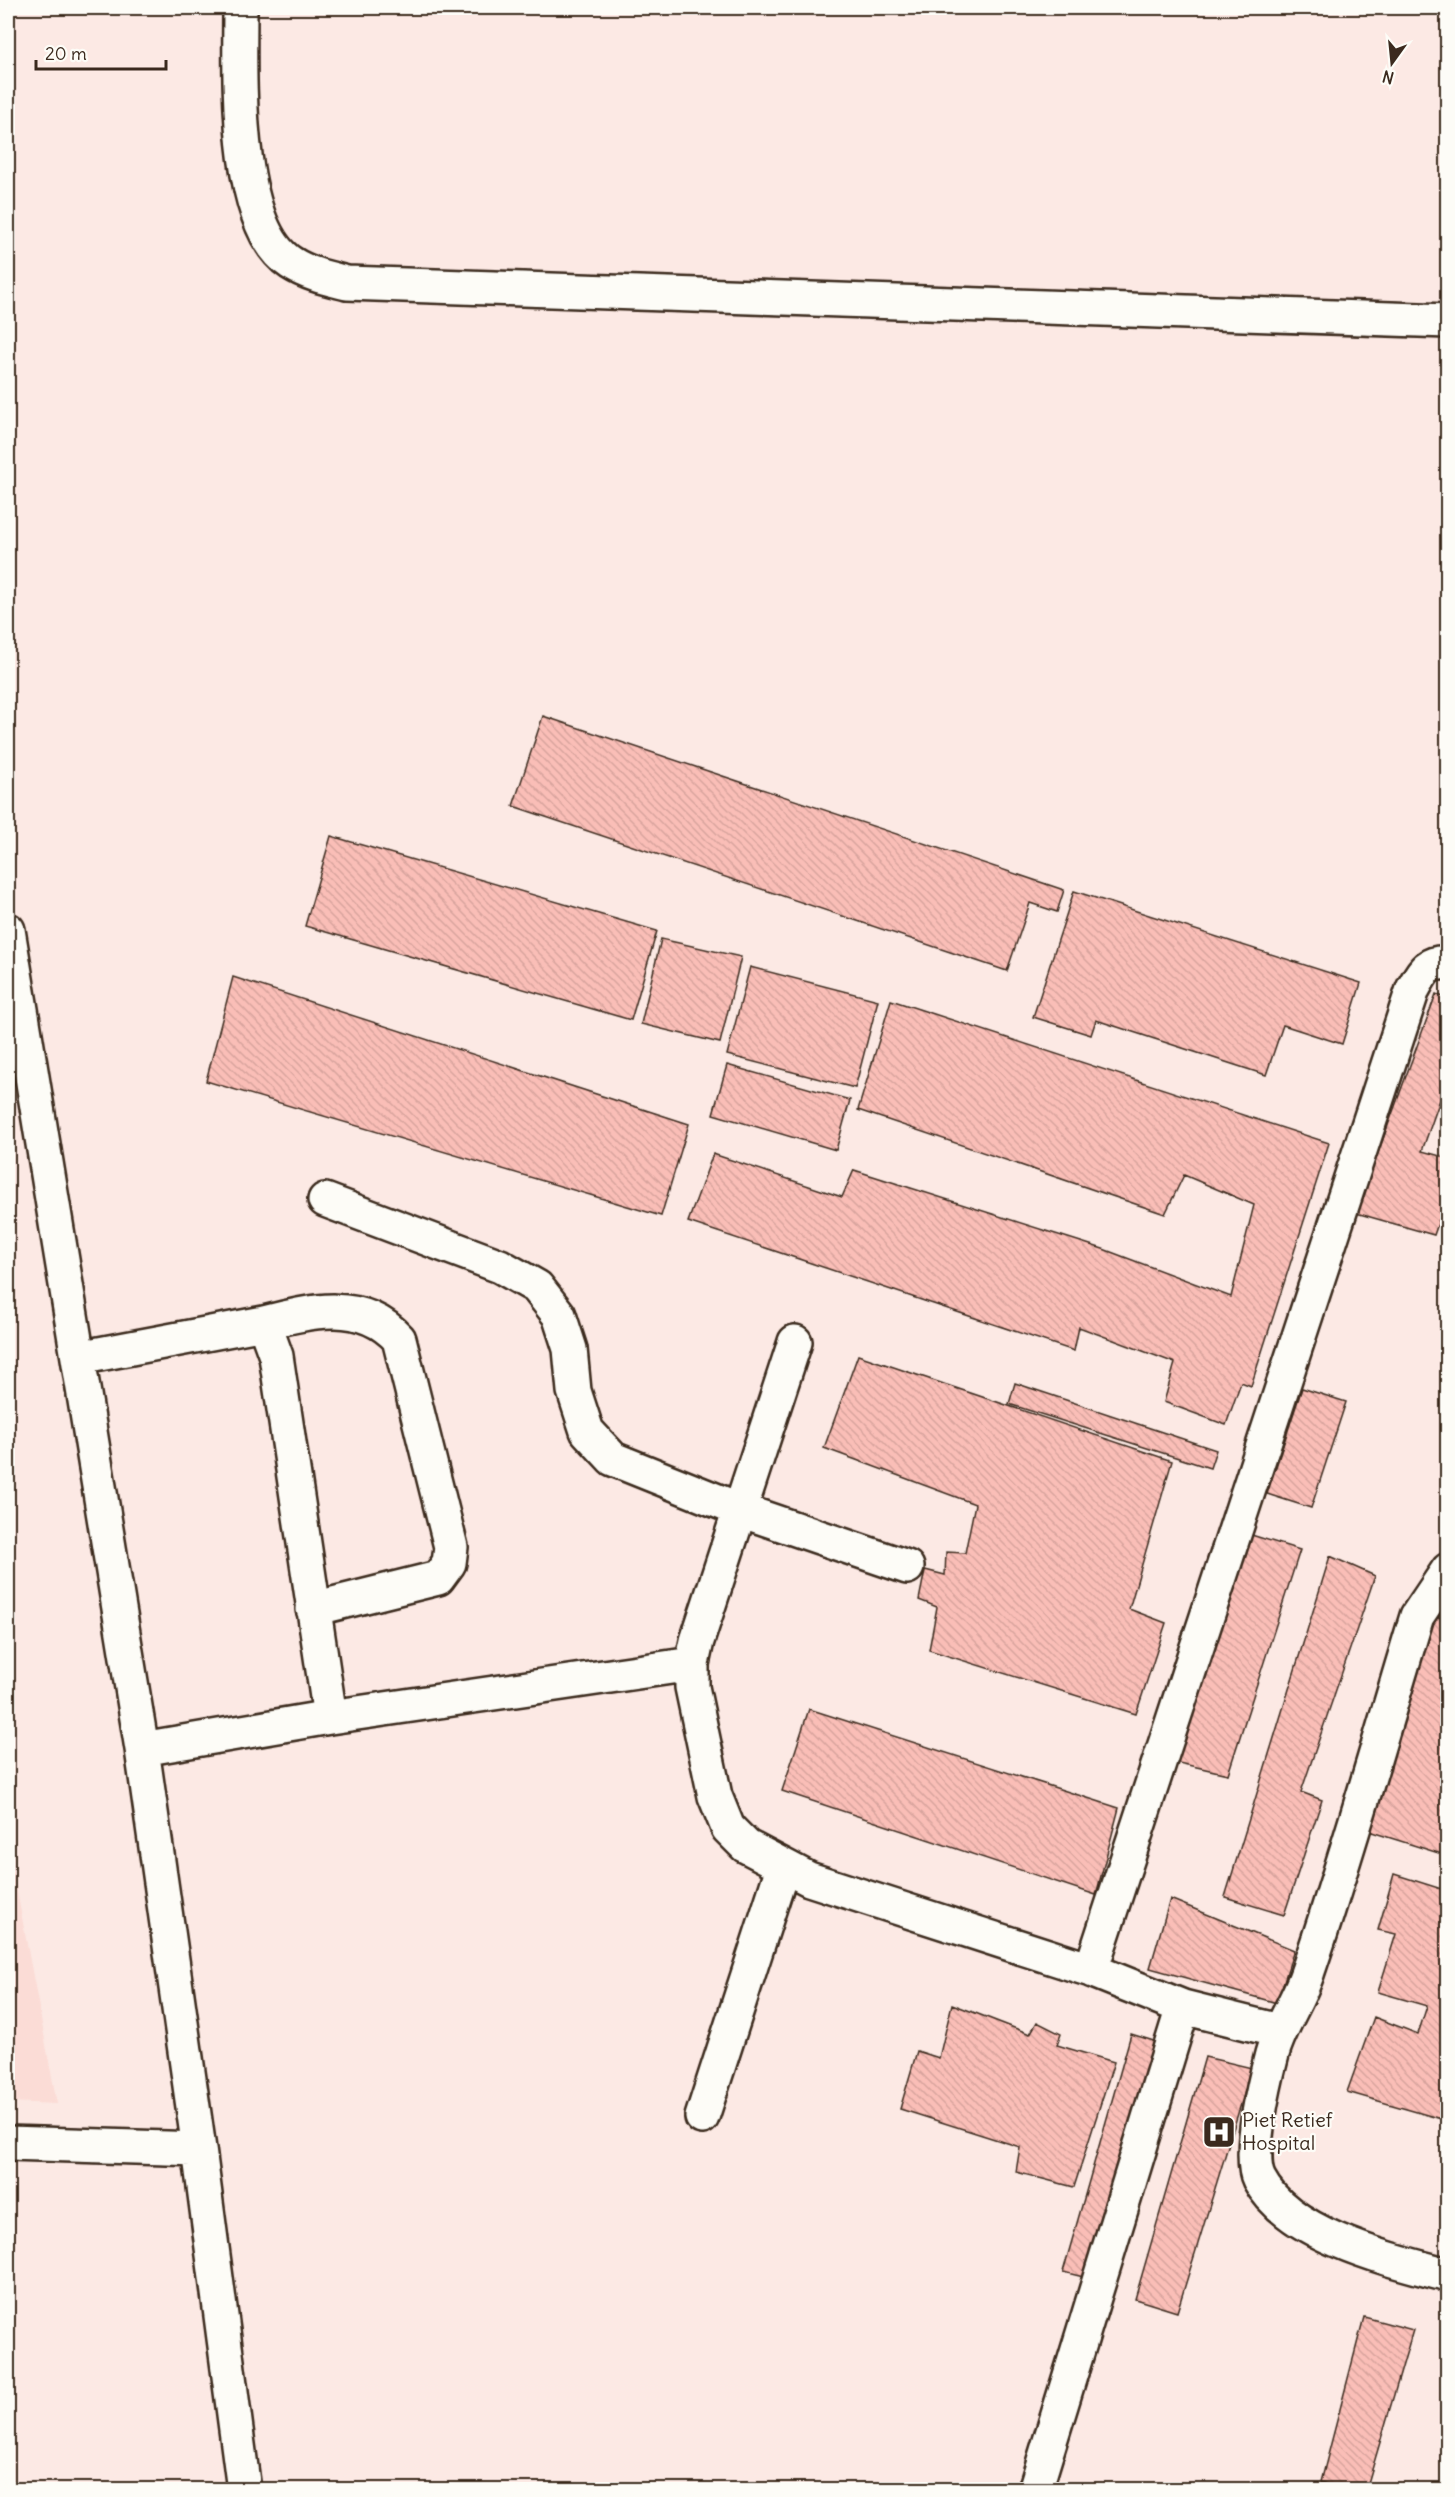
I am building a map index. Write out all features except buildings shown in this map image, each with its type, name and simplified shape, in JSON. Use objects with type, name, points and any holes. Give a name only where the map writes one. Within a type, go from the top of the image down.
[{"type":"street","points":[[240,8],[240,125],[249,181],[266,234],[289,262],[315,275],[347,282],[1448,321]]},
{"type":"street","points":[[8,930],[142,1749],[200,2149],[244,2490]]},
{"type":"street","points":[[1091,1970],[1413,989],[1426,966],[1437,962],[1448,963]]},
{"type":"street","points":[[325,1200],[500,1266],[537,1287],[559,1315],[570,1349],[574,1391],[586,1431],[613,1459],[740,1510],[907,1566]]},
{"type":"street","points":[[78,1358],[264,1323],[308,1312],[338,1311],[366,1316],[387,1326],[399,1339],[451,1547],[449,1563],[438,1578],[313,1609]]},
{"type":"street","points":[[264,1323],[276,1356],[330,1718]]},
{"type":"street","points":[[795,1342],[697,1641],[692,1664],[693,1687],[715,1796],[728,1828],[746,1846],[809,1879],[1091,1970],[1183,2007],[1279,2031]]},
{"type":"street","points":[[1444,2274],[1368,2253],[1305,2223],[1281,2208],[1258,2178],[1255,2146],[1263,2093],[1279,2031],[1307,1974],[1417,1616],[1448,1570]]},
{"type":"street","points":[[142,1749],[330,1718],[692,1664]]},
{"type":"street","points":[[702,2117],[783,1866]]},
{"type":"street","points":[[1035,2490],[1183,2007]]},
{"type":"street","points":[[8,2142],[200,2149]]},
{"type":"shaded area","points":[[8,1843],[57,2104],[8,2102]]},
{"type":"place","name":"Piet Retief Hospital","points":[[1219,2132]]}]
